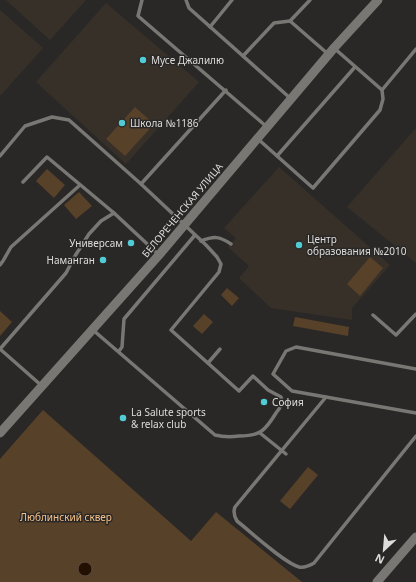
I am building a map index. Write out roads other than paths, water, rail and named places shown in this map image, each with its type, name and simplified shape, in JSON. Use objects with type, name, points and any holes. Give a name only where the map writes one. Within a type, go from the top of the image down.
[{"type":"street","name":"БЕЛОРЕЧЕНСКАЯ УЛИЦА","points":[[0,433],[159,255],[331,51],[378,0]]},
{"type":"street","points":[[377,582],[416,537]]},
{"type":"lane","points":[[142,0],[138,16],[226,90],[267,127]]},
{"type":"lane","points":[[186,0],[189,8],[291,98]]},
{"type":"lane","points":[[210,27],[232,0]]},
{"type":"lane","points":[[290,21],[310,0]]},
{"type":"lane","points":[[243,56],[274,22],[290,21],[355,67],[382,90],[383,99],[380,110],[313,188],[258,138]]},
{"type":"lane","points":[[382,90],[416,49]]},
{"type":"lane","points":[[277,156],[355,67]]},
{"type":"lane","points":[[141,184],[226,90]]},
{"type":"lane","points":[[0,156],[25,126],[52,117],[69,120],[141,184],[201,241],[217,257],[221,264],[221,270],[171,330],[239,390],[253,376],[268,390],[281,397],[282,405],[268,426],[260,433],[251,436],[224,437],[215,435],[119,351],[92,330]]},
{"type":"lane","points":[[23,182],[47,157],[114,213],[159,255]]},
{"type":"lane","points":[[0,265],[11,246],[80,185]]},
{"type":"lane","points":[[42,386],[0,349],[66,273],[89,234],[101,221],[114,213]]},
{"type":"lane","points":[[119,351],[122,347],[124,319],[194,235]]},
{"type":"lane","points":[[201,241],[213,237],[221,238],[231,244]]},
{"type":"lane","points":[[373,315],[396,335],[416,314]]},
{"type":"lane","points":[[416,369],[296,347],[286,351],[274,374],[292,391],[416,413]]},
{"type":"lane","points":[[208,363],[220,350]]},
{"type":"lane","points":[[326,397],[235,507],[234,514],[237,521],[282,557],[298,566],[303,567],[314,563],[416,436]]},
{"type":"lane","points":[[260,433],[286,454]]},
{"type":"place","name":"Мусе Джалилю","points":[[143,60]]},
{"type":"place","name":"Школа №1186","points":[[122,123]]},
{"type":"place","name":"Универсам","points":[[131,243]]},
{"type":"place","name":"Центр образования №2010","points":[[299,245]]},
{"type":"place","name":"Наманган","points":[[103,260]]},
{"type":"place","name":"София","points":[[264,402]]},
{"type":"place","name":"La Salute sports & relax club","points":[[123,418]]},
{"type":"park label","name":"Люблинский сквер","points":[[66,517]]}]
